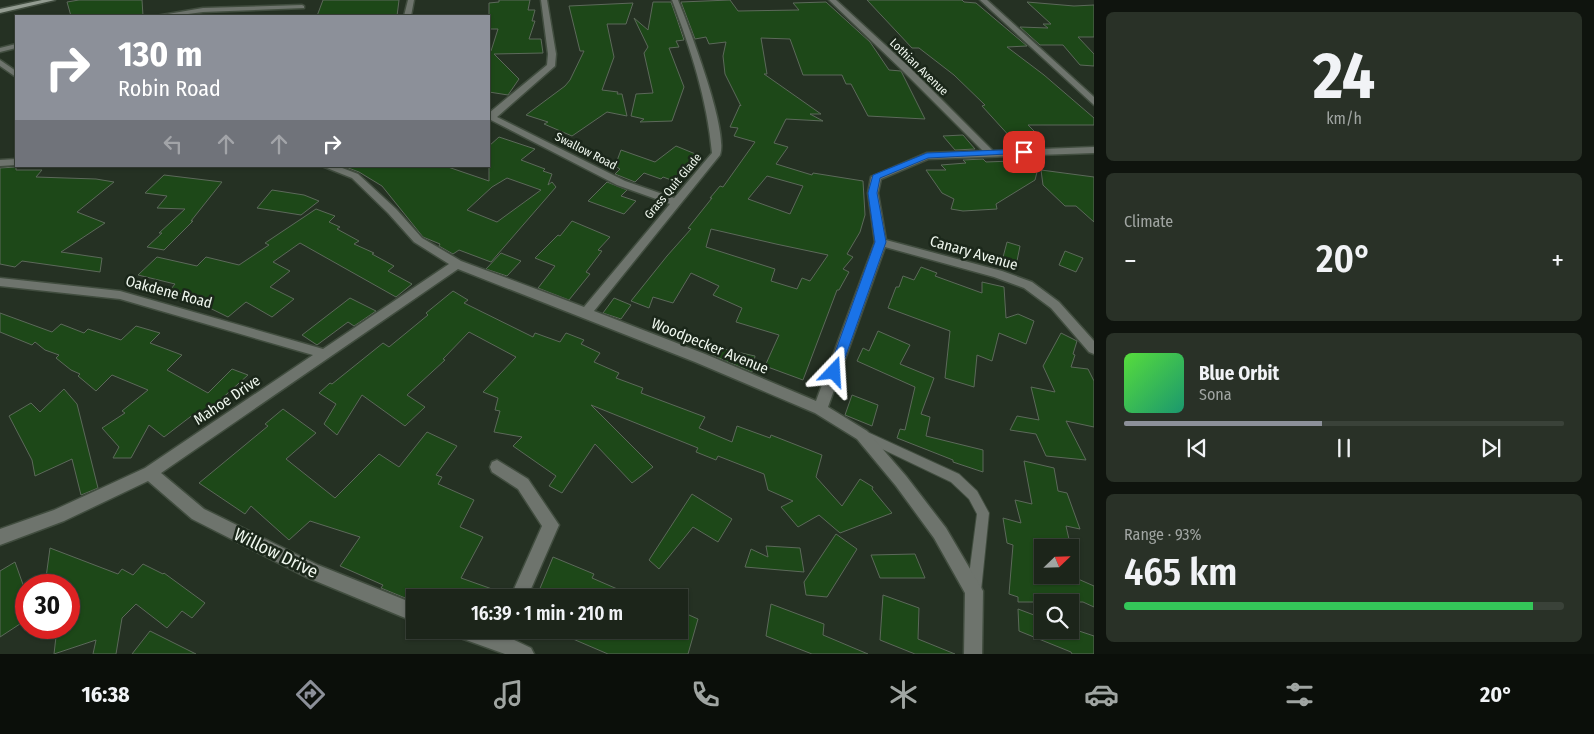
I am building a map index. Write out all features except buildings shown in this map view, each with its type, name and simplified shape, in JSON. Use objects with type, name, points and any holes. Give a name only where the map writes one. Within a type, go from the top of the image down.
[{"type":"street","points":[[0,11],[52,0]]},
{"type":"street","points":[[408,15],[411,0]]},
{"type":"street","points":[[490,117],[551,66],[552,54],[544,0]]},
{"type":"street","name":"Grass Quit Glade","points":[[586,313],[717,153],[716,134],[703,82],[675,0]]},
{"type":"street","name":"Lothian Avenue","points":[[832,0],[905,68],[989,152]]},
{"type":"street","points":[[982,0],[1094,102]]},
{"type":"street","points":[[167,15],[203,10],[304,4]]},
{"type":"street","points":[[0,50],[15,46]]},
{"type":"street","points":[[0,62],[15,74]]},
{"type":"street","name":"Swallow Road","points":[[490,117],[621,183],[675,202]]},
{"type":"street","points":[[820,409],[880,242],[873,193],[876,177],[927,156],[989,152],[1094,150]]},
{"type":"street","points":[[0,163],[15,162]]},
{"type":"street","name":"Woodpecker Avenue","points":[[330,167],[355,176],[392,211],[418,240],[436,253],[458,264],[586,313],[820,409],[862,435],[901,480],[940,533],[974,591]]},
{"type":"street","name":"Canary Avenue","points":[[880,242],[998,274],[1028,285],[1055,305],[1094,349]]},
{"type":"street","name":"Mahoe Drive","points":[[0,537],[58,516],[150,473],[458,264]]},
{"type":"street","name":"Oakdene Road","points":[[0,282],[120,295],[324,354]]},
{"type":"street","points":[[497,467],[523,484],[551,525],[522,589]]},
{"type":"street","name":"Willow Drive","points":[[150,473],[198,514],[312,571],[406,609]]},
{"type":"street","points":[[974,591],[974,654]]},
{"type":"street","points":[[505,639],[525,654]]},
{"type":"lane","points":[[862,435],[955,478],[973,494],[982,513],[974,591]]},
{"type":"route","points":[[834,372],[880,242],[873,193],[876,177],[927,156],[1024,152]]}]
